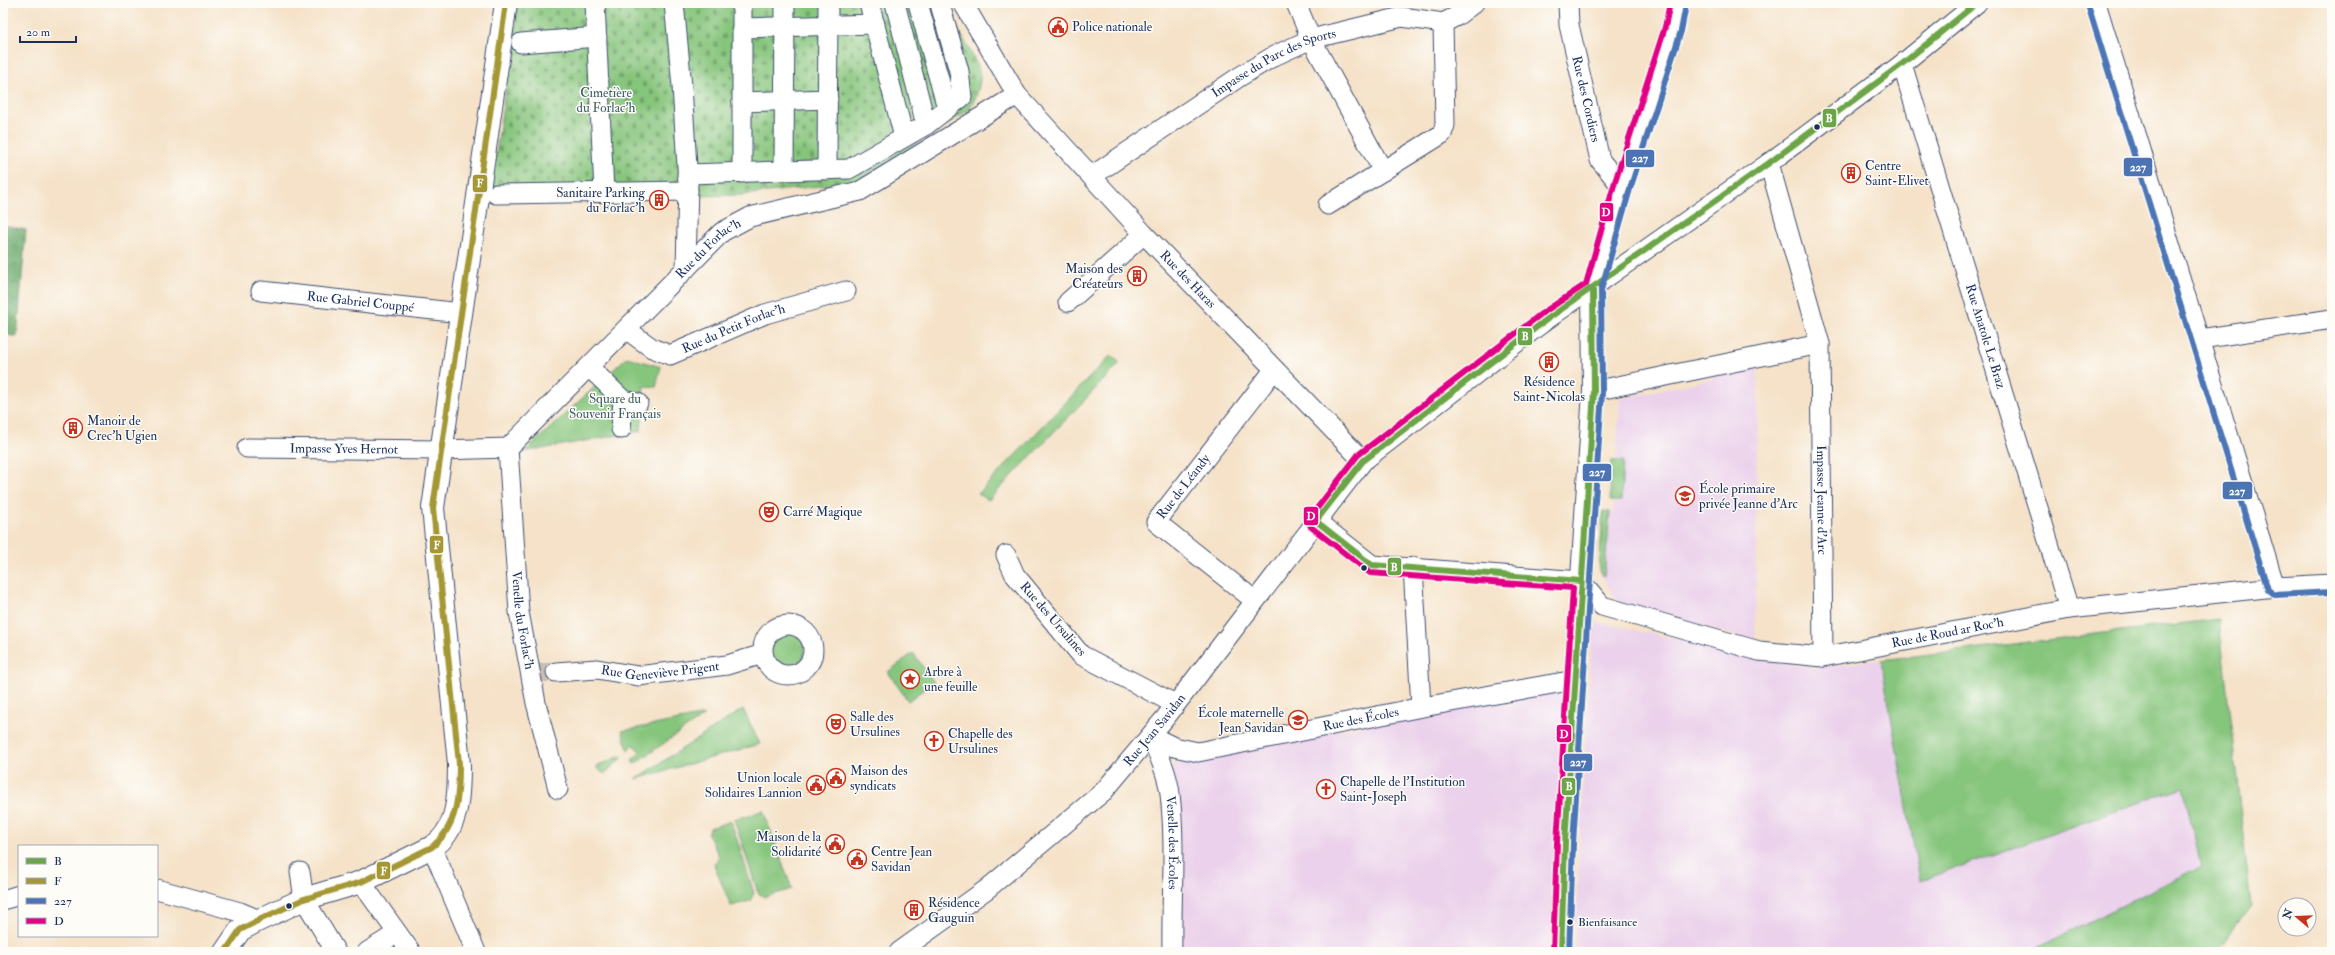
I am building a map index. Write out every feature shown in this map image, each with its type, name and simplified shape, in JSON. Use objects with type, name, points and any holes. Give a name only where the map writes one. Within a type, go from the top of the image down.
[{"type":"main road","points":[[225,952],[249,916],[361,882],[432,847],[441,841],[449,831],[453,818],[459,784],[457,746],[433,525],[434,492],[506,3]]},
{"type":"main road","points":[[1561,952],[1565,843],[1594,391],[1593,289],[1622,187],[1673,28],[1678,3]]},
{"type":"street","points":[[595,3],[604,192]]},
{"type":"street","points":[[674,3],[682,86],[687,182],[686,269]]},
{"type":"street","points":[[742,3],[742,173]]},
{"type":"street","points":[[784,3],[784,171]]},
{"type":"street","points":[[828,3],[828,170]]},
{"type":"street","points":[[869,3],[904,137]]},
{"type":"street","points":[[895,3],[926,124]]},
{"type":"street","points":[[918,3],[947,108]]},
{"type":"street","name":"Rue des Haras","points":[[963,3],[1017,95],[1144,234],[1363,461]]},
{"type":"street","points":[[1296,3],[1311,39],[1383,170]]},
{"type":"street","points":[[1328,205],[1442,134],[1445,125],[1443,23],[1457,16],[1474,3]]},
{"type":"street","name":"Rue des Cordiers","points":[[1568,3],[1569,25],[1600,160],[1622,187]]},
{"type":"street","name":"Rue Jean Savidan","points":[[899,952],[986,889],[1104,791],[1151,736],[1254,600],[1363,461],[1546,320],[1593,289],[1769,163],[1902,64],[1977,3]]},
{"type":"street","points":[[2096,3],[2200,338],[2275,587]]},
{"type":"street","points":[[496,194],[604,192],[687,182],[742,173],[849,169],[926,124],[962,97],[959,70],[941,8]]},
{"type":"street","name":"Impasse du Parc des Sports","points":[[1092,176],[1274,56],[1311,39],[1398,10],[1443,23]]},
{"type":"street","points":[[742,28],[874,24]]},
{"type":"street","points":[[521,43],[597,38]]},
{"type":"street","name":"Rue Anatole Le Braz","points":[[1902,64],[2068,609]]},
{"type":"street","name":"Rue du Forlac'h","points":[[508,448],[627,330],[722,232],[750,217],[860,192],[1017,95]]},
{"type":"street","points":[[742,102],[828,99]]},
{"type":"street","name":"Impasse Jeanne d'Arc","points":[[1769,163],[1820,344],[1823,657]]},
{"type":"street","points":[[1068,302],[1144,234]]},
{"type":"street","name":"Rue Gabriel Couppé","points":[[261,291],[461,312]]},
{"type":"street","name":"Rue du Petit Forlac'h","points":[[627,330],[652,348],[670,355],[766,314],[846,291]]},
{"type":"street","points":[[2200,338],[2332,319]]},
{"type":"street","points":[[1594,391],[1820,344]]},
{"type":"street","points":[[589,367],[630,401],[621,429]]},
{"type":"street","name":"Rue de Léandy","points":[[1254,600],[1156,522],[1274,370]]},
{"type":"street","name":"Impasse Yves Hernot","points":[[247,448],[441,450]]},
{"type":"street","points":[[441,450],[508,448]]},
{"type":"street","name":"Venelle du Forlac'h","points":[[508,448],[519,612],[534,674],[536,703],[558,789]]},
{"type":"street","points":[[1316,521],[1372,565],[1581,581]]},
{"type":"street","name":"Rue des Ursulines","points":[[1006,555],[1015,575],[1081,655],[1175,704]]},
{"type":"street","points":[[1413,567],[1421,707]]},
{"type":"street","name":"Rue de Roud ar Roc'h","points":[[1581,581],[1602,606],[1760,651],[1823,657],[2068,609],[2275,587],[2332,584]]},
{"type":"street","name":"Rue Geneviève Prigent","points":[[556,672],[597,669],[638,676],[727,665],[763,654]]},
{"type":"street","name":"Rue des Écoles","points":[[1151,736],[1174,747],[1198,752],[1421,707],[1575,680]]},
{"type":"street","name":"Venelle des Écoles","points":[[1151,736],[1162,761],[1170,792],[1174,867],[1172,952]]},
{"type":"street","points":[[432,847],[476,952]]},
{"type":"street","points":[[300,872],[304,899],[336,952]]},
{"type":"street","points":[[361,882],[411,952]]},
{"type":"street","points":[[158,889],[249,916]]},
{"type":"street","points":[[3,900],[18,895]]},
{"type":"street","points":[[367,952],[397,933]]},
{"type":"shaded area","name":"École primaire privée Jeanne d'Arc","points":[[1758,363],[1755,641],[1618,603],[1599,572],[1603,511],[1613,512],[1620,399],[1712,379],[1714,372]]},
{"type":"shaded area","points":[[2219,619],[2251,906],[2216,952],[1574,952],[1592,621],[1812,668]]},
{"type":"shaded area","points":[[1564,684],[1551,952],[1177,952],[1184,892],[1172,765]]},
{"type":"green space","name":"Cimetière du Forlac’h","points":[[518,3],[942,3],[978,67],[980,79],[974,100],[966,112],[855,182],[742,195],[489,201]]},
{"type":"green space","points":[[3,225],[26,230],[17,337],[3,334]]},
{"type":"green space","points":[[1111,355],[1120,363],[989,500],[978,494]]},
{"type":"green space","name":"Square du Souvenir Français","points":[[627,357],[661,367],[656,387],[644,386],[641,431],[524,452]]},
{"type":"green space","points":[[1611,461],[1623,461],[1621,501],[1610,501]]},
{"type":"green space","points":[[1603,511],[1610,512],[1604,576],[1599,572]]},
{"type":"green space","points":[[2219,619],[2251,906],[2216,952],[2029,952],[2201,866],[2183,787],[1920,881],[1881,660]]},
{"type":"green space","points":[[785,633],[791,633],[800,638],[804,644],[804,656],[800,662],[791,667],[785,667],[776,662],[771,653],[771,647],[776,638]]},
{"type":"green space","points":[[913,653],[934,682],[908,701],[888,672]]},
{"type":"green space","points":[[743,709],[760,744],[636,779]]},
{"type":"green space","points":[[705,715],[634,764],[632,760],[640,752],[633,744],[628,750],[622,731]]},
{"type":"green space","points":[[620,756],[623,757],[604,774],[596,767]]},
{"type":"green space","points":[[763,810],[792,889],[765,897],[758,893],[734,819],[742,816],[746,817]]},
{"type":"green space","points":[[731,821],[754,893],[750,901],[731,906],[714,865],[719,856],[708,834],[710,828]]},
{"type":"tunnel","points":[[537,673],[556,672]]},
{"type":"transit line","name":"F","points":[[225,952],[240,930],[259,920],[304,899],[361,882],[432,847],[441,839],[452,820],[457,798],[459,764],[433,508],[506,3]]},
{"type":"transit line","name":"D","points":[[1553,952],[1557,843],[1573,588],[1370,573],[1311,527],[1308,520],[1358,455],[1541,314],[1586,284],[1614,185],[1665,27],[1670,3]]},
{"type":"transit line","name":"B","points":[[1581,581],[1372,565],[1316,521],[1363,461],[1546,320],[1769,163],[1902,64],[1977,3]]},
{"type":"transit line","name":"227","points":[[1569,952],[1573,843],[1602,392],[1601,290],[1630,189],[1681,31],[1686,5]]},
{"type":"transit line","name":"227","points":[[2088,5],[2268,590],[2275,595],[2332,592]]},
{"type":"transit line","name":"B","points":[[1561,952],[1565,843],[1594,391],[1593,289]]},
{"type":"place","name":"Police nationale","points":[[1058,27]]},
{"type":"place","name":"Centre Saint-Elivet","points":[[1851,173]]},
{"type":"place","name":"Sanitaire Parking du Forlac'h","points":[[659,200]]},
{"type":"place","name":"Maison des Créateurs","points":[[1137,276]]},
{"type":"place","name":"Résidence Saint-Nicolas","points":[[1549,362]]},
{"type":"place","name":"Manoir de Crec'h Ugien","points":[[73,428]]},
{"type":"place","name":"École primaire privée Jeanne d'Arc","points":[[1685,496]]},
{"type":"place","name":"Carré Magique","points":[[769,512]]},
{"type":"place","name":"Arbre à une feuille","points":[[910,679]]},
{"type":"place","name":"École maternelle Jean Savidan","points":[[1298,720]]},
{"type":"place","name":"Salle des Ursulines","points":[[836,724]]},
{"type":"place","name":"Chapelle des Ursulines","points":[[934,741]]},
{"type":"place","name":"Maison des syndicats","points":[[836,778]]},
{"type":"place","name":"Union locale Solidaires Lannion","points":[[816,785]]},
{"type":"place","name":"Chapelle de l'Institution Saint-Joseph","points":[[1326,789]]},
{"type":"place","name":"Maison de la Solidarité","points":[[835,844]]},
{"type":"place","name":"Centre Jean Savidan","points":[[857,859]]},
{"type":"place","name":"Résidence Gauguin","points":[[914,910]]},
{"type":"place","name":"Bienfaisance","points":[[1570,922]]}]
